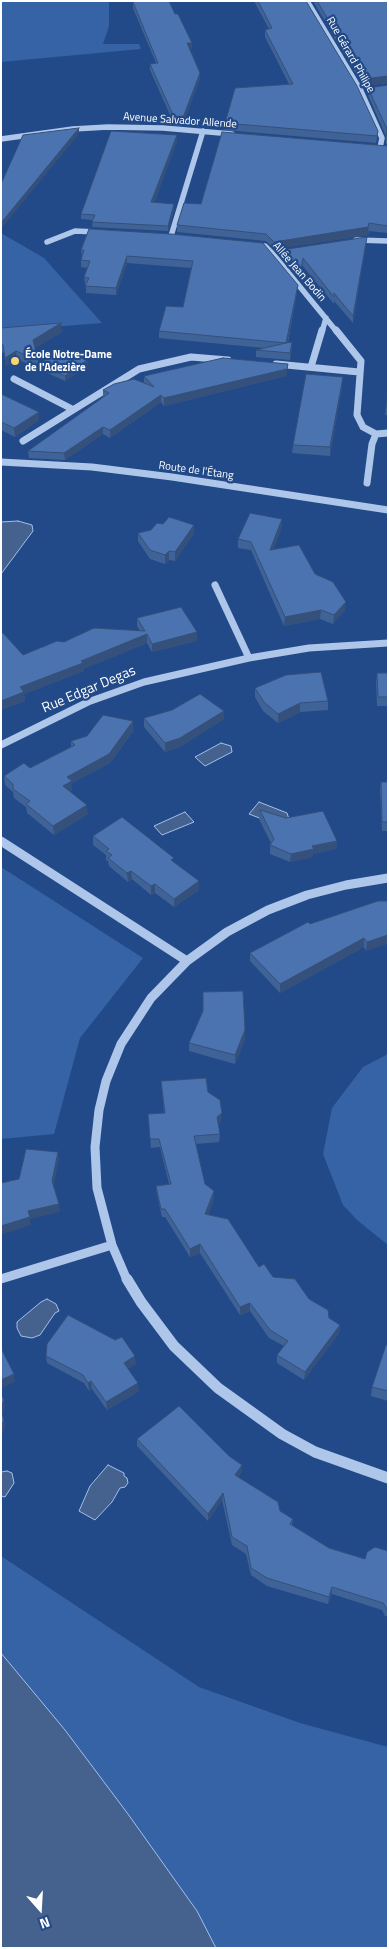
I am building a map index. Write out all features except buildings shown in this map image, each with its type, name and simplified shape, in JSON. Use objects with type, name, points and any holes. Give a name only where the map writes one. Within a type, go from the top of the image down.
[{"type":"street","name":"Rue Gérard Philipe","points":[[307,1],[361,91],[382,138],[380,148]]},
{"type":"street","points":[[361,91],[370,90]]},
{"type":"street","name":"Avenue Salvador Allende","points":[[1,139],[73,129],[108,127],[163,128],[243,135]]},
{"type":"street","points":[[171,236],[203,131]]},
{"type":"street","points":[[372,148],[388,149]]},
{"type":"street","points":[[47,242],[76,231],[104,233]]},
{"type":"street","points":[[162,235],[181,237]]},
{"type":"street","points":[[345,242],[363,239],[388,241]]},
{"type":"street","name":"Allée Jean Bodin","points":[[246,244],[265,246],[273,254],[361,362],[357,415],[363,427],[376,434]]},
{"type":"street","points":[[273,254],[282,252]]},
{"type":"street","name":"Allée Jean Bodin","points":[[311,367],[326,318]]},
{"type":"street","points":[[23,441],[139,369],[191,357],[231,360]]},
{"type":"street","points":[[271,364],[359,372]]},
{"type":"street","points":[[14,380],[72,409]]},
{"type":"street","points":[[367,483],[372,444],[376,434],[388,433]]},
{"type":"street","name":"Route de l'Étang","points":[[1,462],[92,467],[172,477],[388,510]]},
{"type":"street","points":[[215,586],[249,658]]},
{"type":"street","name":"Rue Edgar Degas","points":[[1,745],[88,702],[144,682],[249,658],[309,648],[388,643]]},
{"type":"street","points":[[1,841],[187,961]]},
{"type":"street","points":[[388,878],[346,885],[307,895],[268,910],[227,932],[187,961],[159,989],[135,1020],[121,1044],[106,1081],[99,1110],[95,1147],[97,1188],[112,1245],[128,1281],[158,1326],[189,1362],[218,1388],[282,1434],[314,1452],[388,1478]]},
{"type":"street","points":[[1,1279],[112,1245]]},
{"type":"shaded area","points":[[1,1],[109,1],[109,26],[103,44],[139,44],[141,49],[1,62]]},
{"type":"shaded area","points":[[1,233],[44,258],[102,323],[1,331]]},
{"type":"shaded area","points":[[18,521],[32,525],[33,531],[1,574],[1,522]]},
{"type":"shaded area","points":[[221,743],[231,746],[232,752],[205,766],[195,757]]},
{"type":"shaded area","points":[[259,802],[287,813],[289,819],[275,824],[249,814]]},
{"type":"shaded area","points":[[185,812],[194,822],[162,835],[154,826]]},
{"type":"shaded area","points":[[1,867],[143,958],[80,1038],[54,1134],[1,1139]]},
{"type":"shaded area","points":[[388,1054],[388,1245],[357,1220],[343,1205],[323,1154],[332,1108],[363,1067]]},
{"type":"shaded area","points":[[47,1299],[56,1304],[59,1311],[55,1313],[40,1335],[32,1338],[21,1336],[17,1328],[17,1322]]},
{"type":"shaded area","points":[[108,1465],[124,1473],[128,1483],[125,1487],[120,1488],[112,1502],[95,1520],[79,1511],[90,1486]]},
{"type":"shaded area","points":[[7,1471],[12,1473],[14,1483],[5,1497],[1,1496],[1,1472]]},
{"type":"shaded area","points":[[1,1556],[199,1687],[300,1723],[388,1747],[388,1948],[1,1948]]},
{"type":"shaded area","points":[[1,1653],[65,1730],[128,1814],[197,1911],[216,1948],[1,1948]]},
{"type":"place","name":"École Notre-Dame de l'Adezière","points":[[15,361]]}]
